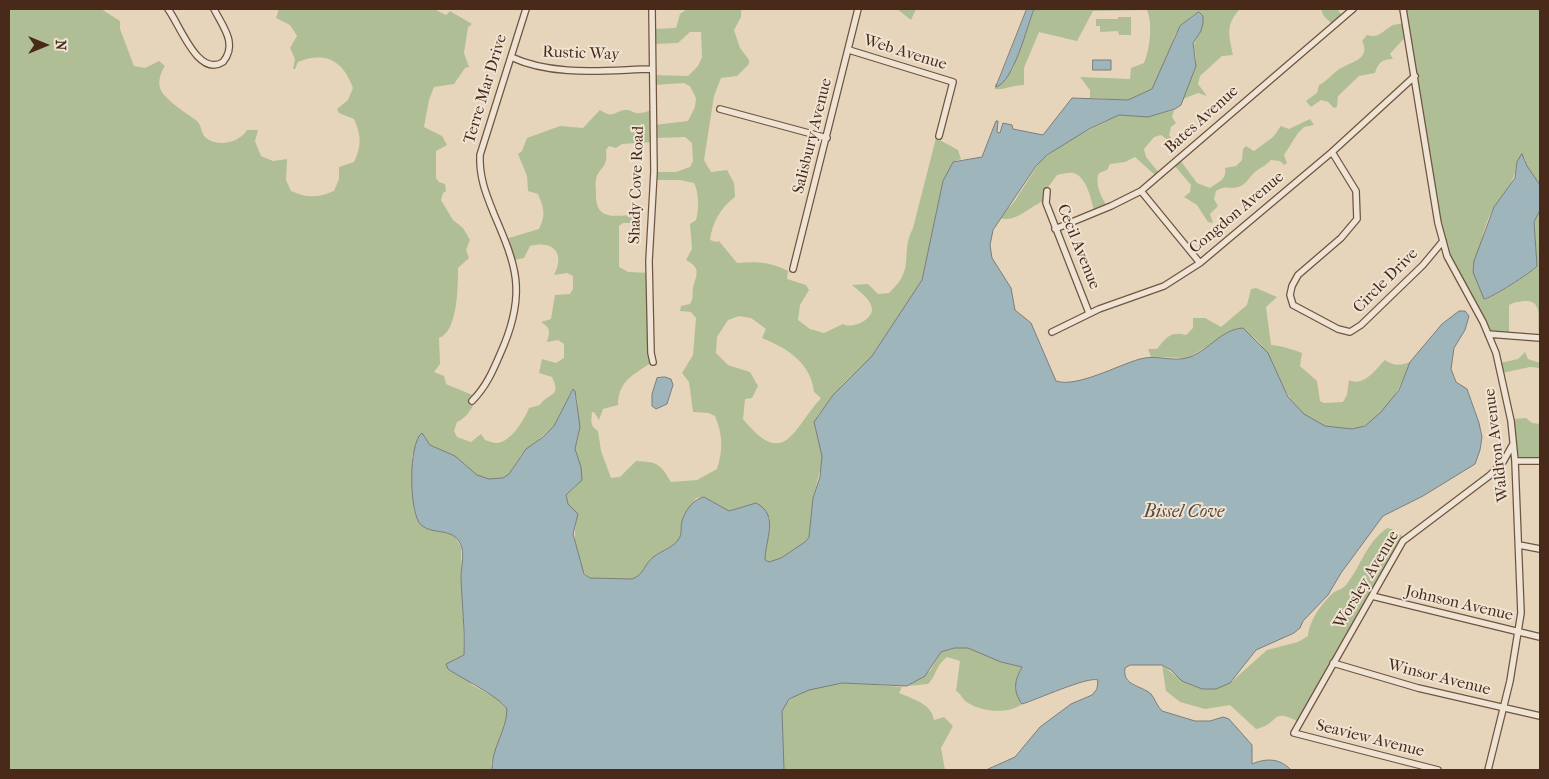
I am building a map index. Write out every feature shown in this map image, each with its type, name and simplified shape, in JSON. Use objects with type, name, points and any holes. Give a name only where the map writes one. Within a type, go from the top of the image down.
[{"type":"street","points":[[168,9],[196,56],[206,65],[213,66],[223,62],[231,47],[229,38],[214,9]]},
{"type":"street","name":"Terre Mar Drive","points":[[472,401],[485,388],[497,362],[515,312],[518,291],[514,266],[479,174],[480,155],[484,140],[526,9]]},
{"type":"street","name":"Shady Cove Road","points":[[652,9],[654,172],[649,269],[650,353],[653,362]]},
{"type":"street","name":"Salisbury Avenue","points":[[793,269],[858,9]]},
{"type":"street","name":"Bates Avenue","points":[[1056,229],[1141,191],[1352,9]]},
{"type":"street","name":"Waldron Avenue","points":[[1403,9],[1434,204],[1443,241],[1447,256],[1496,353],[1505,387],[1513,443],[1521,613],[1519,632],[1488,770]]},
{"type":"street","name":"Web Avenue","points":[[848,50],[953,82],[939,136]]},
{"type":"street","name":"Rustic Way","points":[[510,58],[538,68],[652,69]]},
{"type":"street","name":"Congdon Avenue","points":[[1052,332],[1089,313],[1164,286],[1200,263],[1332,152],[1414,76]]},
{"type":"street","points":[[720,109],[827,138]]},
{"type":"street","name":"Circle Drive","points":[[1332,152],[1356,191],[1356,219],[1341,238],[1298,275],[1290,295],[1293,305],[1338,329],[1350,332],[1361,325],[1402,285],[1443,241]]},
{"type":"street","name":"Cecil Avenue","points":[[1047,191],[1046,204],[1089,313]]},
{"type":"street","points":[[1141,191],[1200,263]]},
{"type":"street","points":[[1488,334],[1540,338]]},
{"type":"street","name":"Worsley Avenue","points":[[1296,734],[1294,733],[1332,663],[1403,541],[1489,476],[1503,462],[1513,443]]},
{"type":"street","points":[[1515,461],[1540,461]]},
{"type":"street","points":[[1519,545],[1540,549]]},
{"type":"street","name":"Johnson Avenue","points":[[1372,596],[1540,637]]},
{"type":"street","name":"Winsor Avenue","points":[[1332,663],[1418,688],[1540,716]]},
{"type":"street","name":"Seaview Avenue","points":[[1296,734],[1438,770]]},
{"type":"green space","points":[[9,9],[101,9],[120,21],[120,29],[134,66],[145,68],[159,61],[165,66],[161,73],[159,85],[162,92],[197,121],[206,138],[217,143],[223,143],[239,138],[247,130],[258,130],[255,141],[261,156],[273,161],[287,159],[286,180],[291,191],[312,196],[334,191],[339,179],[339,167],[354,162],[357,156],[360,140],[354,119],[339,113],[337,109],[348,100],[353,88],[339,65],[325,58],[308,59],[298,62],[295,69],[293,69],[295,59],[290,48],[297,36],[290,25],[276,18],[279,9],[434,9],[446,15],[450,11],[472,24],[468,27],[464,53],[469,67],[465,68],[454,84],[434,87],[429,100],[424,127],[442,136],[447,145],[436,151],[436,178],[439,182],[445,184],[446,191],[443,193],[441,200],[453,220],[463,228],[470,240],[466,250],[469,258],[458,268],[456,307],[450,327],[439,338],[440,364],[434,372],[444,376],[446,384],[477,397],[469,412],[457,422],[454,431],[457,437],[471,442],[481,434],[485,440],[497,443],[512,435],[529,408],[540,405],[555,392],[555,384],[552,377],[539,373],[542,359],[556,363],[564,358],[564,344],[558,340],[547,342],[549,330],[541,322],[551,319],[555,295],[570,294],[573,289],[573,276],[567,273],[554,275],[558,260],[555,250],[550,246],[530,246],[524,258],[510,261],[502,240],[539,229],[543,219],[543,208],[540,199],[538,194],[528,191],[527,176],[518,154],[522,151],[527,138],[560,126],[583,128],[600,110],[611,114],[625,110],[643,113],[653,110],[654,125],[688,121],[695,107],[696,98],[690,86],[684,83],[653,85],[653,75],[688,76],[698,66],[702,57],[701,32],[690,32],[678,43],[653,44],[652,29],[676,28],[680,14],[687,9],[741,9],[741,17],[734,30],[740,48],[749,60],[749,64],[737,76],[721,78],[714,96],[704,160],[711,172],[727,170],[734,183],[735,197],[718,216],[710,240],[719,241],[737,263],[757,262],[770,264],[788,271],[787,279],[806,285],[809,290],[800,305],[798,320],[810,329],[824,333],[843,324],[855,325],[868,318],[872,310],[870,303],[852,285],[868,284],[878,294],[889,293],[897,284],[903,276],[909,237],[936,138],[958,150],[961,159],[953,162],[943,181],[922,280],[872,356],[843,384],[818,415],[815,428],[822,449],[822,463],[813,498],[809,537],[805,542],[781,558],[769,562],[764,560],[770,518],[748,505],[729,511],[703,497],[696,498],[682,519],[681,535],[678,542],[650,559],[639,577],[632,579],[590,578],[585,574],[576,551],[575,534],[577,520],[568,504],[566,495],[576,486],[581,467],[575,449],[579,434],[577,398],[572,390],[554,426],[521,455],[509,474],[503,478],[489,479],[477,475],[455,456],[430,445],[422,434],[412,456],[414,512],[434,530],[454,535],[461,547],[464,655],[453,660],[472,685],[496,698],[507,709],[507,717],[491,763],[492,770],[9,770]],"holes":[[[685,137],[692,143],[693,161],[690,167],[676,172],[655,172],[654,180],[680,180],[694,183],[697,191],[697,216],[696,220],[690,224],[692,249],[686,260],[694,266],[697,272],[691,302],[681,306],[680,311],[691,312],[696,318],[693,355],[682,373],[689,382],[693,412],[709,413],[715,416],[721,436],[719,462],[717,469],[697,480],[671,482],[661,467],[649,462],[636,461],[620,477],[611,478],[601,451],[598,431],[592,423],[592,412],[594,412],[599,420],[603,409],[618,405],[619,396],[624,384],[634,374],[654,361],[650,273],[628,272],[619,267],[619,226],[623,223],[635,223],[633,215],[613,216],[602,213],[597,203],[596,179],[605,164],[606,150],[609,146],[616,148],[622,144],[653,142],[655,138]],[[739,316],[751,318],[766,329],[762,338],[789,352],[796,358],[808,373],[814,392],[821,398],[787,440],[778,443],[769,442],[757,434],[743,419],[745,399],[752,398],[758,386],[750,372],[728,365],[716,353],[717,337],[728,320]]]},
{"type":"green space","points":[[897,9],[916,9],[911,20]]},
{"type":"green space","points":[[1034,9],[1240,9],[1232,20],[1229,30],[1233,55],[1222,56],[1200,76],[1198,84],[1207,96],[1198,93],[1183,99],[1185,90],[1195,70],[1194,45],[1201,31],[1195,14],[1180,26],[1152,89],[1128,100],[1090,98],[1090,90],[1080,77],[1130,79],[1131,68],[1144,63],[1148,50],[1150,29],[1147,10],[1093,11],[1077,41],[1039,32],[1024,68],[1024,85],[995,89],[995,84],[997,83],[996,87],[1013,69]]},
{"type":"green space","points":[[1321,9],[1337,9],[1343,16],[1333,25],[1323,15]]},
{"type":"green space","points":[[1404,9],[1540,9],[1540,185],[1527,166],[1525,158],[1517,162],[1512,181],[1495,206],[1485,227],[1478,265],[1481,289],[1485,299],[1503,290],[1534,269],[1537,266],[1534,222],[1540,210],[1540,337],[1537,308],[1531,301],[1509,305],[1509,334],[1490,333],[1443,242],[1407,35],[1390,54],[1393,59],[1381,62],[1375,73],[1359,76],[1338,96],[1337,107],[1334,108],[1328,102],[1321,100],[1311,107],[1306,101],[1317,93],[1319,85],[1338,70],[1362,56],[1364,47],[1362,41],[1367,35],[1375,36],[1393,25],[1405,23]]},
{"type":"green space","points":[[1118,17],[1131,17],[1131,35],[1119,35],[1118,31],[1100,32],[1100,26],[1096,26],[1096,19],[1118,19]]},
{"type":"green space","points":[[1174,110],[1172,117],[1176,123],[1171,127],[1169,135],[1177,147],[1161,135],[1154,137],[1144,149],[1146,157],[1160,174],[1156,176],[1135,157],[1125,162],[1110,164],[1107,170],[1099,173],[1097,182],[1107,207],[1094,211],[1085,183],[1078,175],[1067,173],[1057,175],[1043,194],[1044,201],[1017,216],[1006,219],[1000,218],[1014,202],[1041,160],[1071,139],[1119,115],[1148,117]]},
{"type":"green space","points":[[1310,119],[1314,125],[1304,127],[1298,133],[1284,155],[1287,163],[1284,165],[1280,161],[1271,160],[1241,186],[1223,188],[1216,191],[1214,199],[1218,206],[1210,214],[1213,223],[1208,222],[1197,205],[1184,197],[1190,192],[1191,185],[1174,165],[1180,160],[1197,183],[1210,188],[1223,178],[1225,168],[1236,166],[1242,160],[1243,149],[1246,146],[1254,151],[1273,137],[1281,126],[1289,129]]},
{"type":"green space","points":[[1256,288],[1277,297],[1266,307],[1271,345],[1302,353],[1300,366],[1317,381],[1320,401],[1324,403],[1343,402],[1347,395],[1349,380],[1354,382],[1364,379],[1373,373],[1385,360],[1397,365],[1410,362],[1389,405],[1381,414],[1361,427],[1349,429],[1324,426],[1306,416],[1293,402],[1265,351],[1254,337],[1237,328],[1188,358],[1151,357],[1148,349],[1157,349],[1169,336],[1176,334],[1186,335],[1193,328],[1193,318],[1205,318],[1221,327],[1247,305],[1251,289]]},
{"type":"green space","points":[[1525,352],[1528,359],[1540,363],[1540,368],[1530,367],[1502,373],[1500,363],[1518,359]]},
{"type":"green space","points":[[1526,418],[1532,423],[1540,424],[1540,461],[1516,460],[1513,419]]},
{"type":"green space","points":[[1387,528],[1392,529],[1405,538],[1299,722],[1279,716],[1256,729],[1230,705],[1205,709],[1180,702],[1166,691],[1162,665],[1176,676],[1230,683],[1267,650],[1298,642],[1308,636],[1313,618],[1321,607],[1333,593],[1346,585],[1374,541]]},
{"type":"green space","points":[[954,648],[968,648],[1022,667],[1016,686],[1022,704],[1009,710],[993,711],[970,704],[956,691],[960,661],[947,657],[928,684],[909,686],[930,671],[941,652]]},
{"type":"green space","points":[[850,683],[902,687],[899,693],[926,706],[934,720],[944,717],[953,726],[941,748],[945,770],[784,770],[781,726],[782,712],[785,704],[800,693],[810,689],[832,684]]},
{"type":"water","points":[[1027,9],[1034,9],[1014,65],[1003,83],[996,87]]},
{"type":"water","name":"Bissel Cove","points":[[1199,12],[1203,16],[1203,23],[1201,31],[1193,43],[1196,66],[1181,105],[1175,109],[1148,117],[1119,115],[1089,129],[1047,155],[1036,166],[993,230],[990,245],[992,258],[1011,288],[1015,310],[1031,323],[1056,381],[1065,382],[1086,379],[1140,359],[1153,357],[1184,359],[1197,354],[1229,332],[1243,328],[1268,353],[1288,397],[1304,414],[1325,426],[1352,429],[1365,426],[1381,412],[1399,390],[1410,362],[1442,324],[1459,311],[1465,311],[1469,316],[1465,330],[1454,348],[1451,369],[1456,382],[1467,389],[1479,423],[1482,437],[1475,464],[1423,496],[1383,516],[1341,573],[1328,595],[1303,621],[1300,628],[1294,633],[1256,650],[1230,683],[1216,689],[1202,689],[1182,681],[1171,670],[1162,665],[1130,665],[1125,668],[1126,678],[1129,682],[1151,694],[1162,711],[1195,721],[1210,721],[1223,717],[1229,719],[1252,745],[1252,764],[1273,760],[1282,763],[1291,770],[986,770],[1015,757],[1040,727],[1071,704],[1092,695],[1097,689],[1098,680],[1084,681],[1022,704],[1017,694],[1016,685],[1022,667],[1001,662],[968,648],[954,648],[941,652],[925,676],[907,686],[842,683],[809,690],[789,699],[782,711],[784,770],[492,770],[492,762],[505,724],[507,709],[496,698],[448,669],[446,664],[464,655],[461,578],[463,552],[459,541],[455,537],[426,528],[421,525],[417,518],[412,494],[412,464],[417,439],[422,433],[430,445],[455,456],[477,475],[489,479],[503,478],[509,474],[526,449],[543,437],[554,426],[573,389],[575,391],[580,427],[575,449],[581,467],[582,480],[566,495],[568,504],[578,514],[573,534],[584,574],[590,578],[632,579],[636,577],[653,557],[680,538],[685,513],[696,500],[704,497],[729,511],[756,503],[763,508],[768,514],[770,528],[765,560],[769,562],[781,558],[805,542],[809,537],[813,498],[820,477],[822,456],[814,422],[833,395],[872,356],[922,280],[943,181],[953,162],[982,157],[996,121],[998,121],[997,132],[1000,133],[1003,123],[1012,125],[1013,129],[1043,135],[1072,98],[1128,100],[1152,89],[1180,26]]},
{"type":"water","points":[[1093,60],[1111,60],[1111,70],[1093,70]]},
{"type":"water","points":[[1522,154],[1527,166],[1540,185],[1540,210],[1534,222],[1537,266],[1511,285],[1484,299],[1473,272],[1474,261],[1494,207],[1515,178],[1517,162]]},
{"type":"water","points":[[665,377],[671,379],[673,385],[667,404],[656,409],[652,406],[652,394],[657,378]]}]
